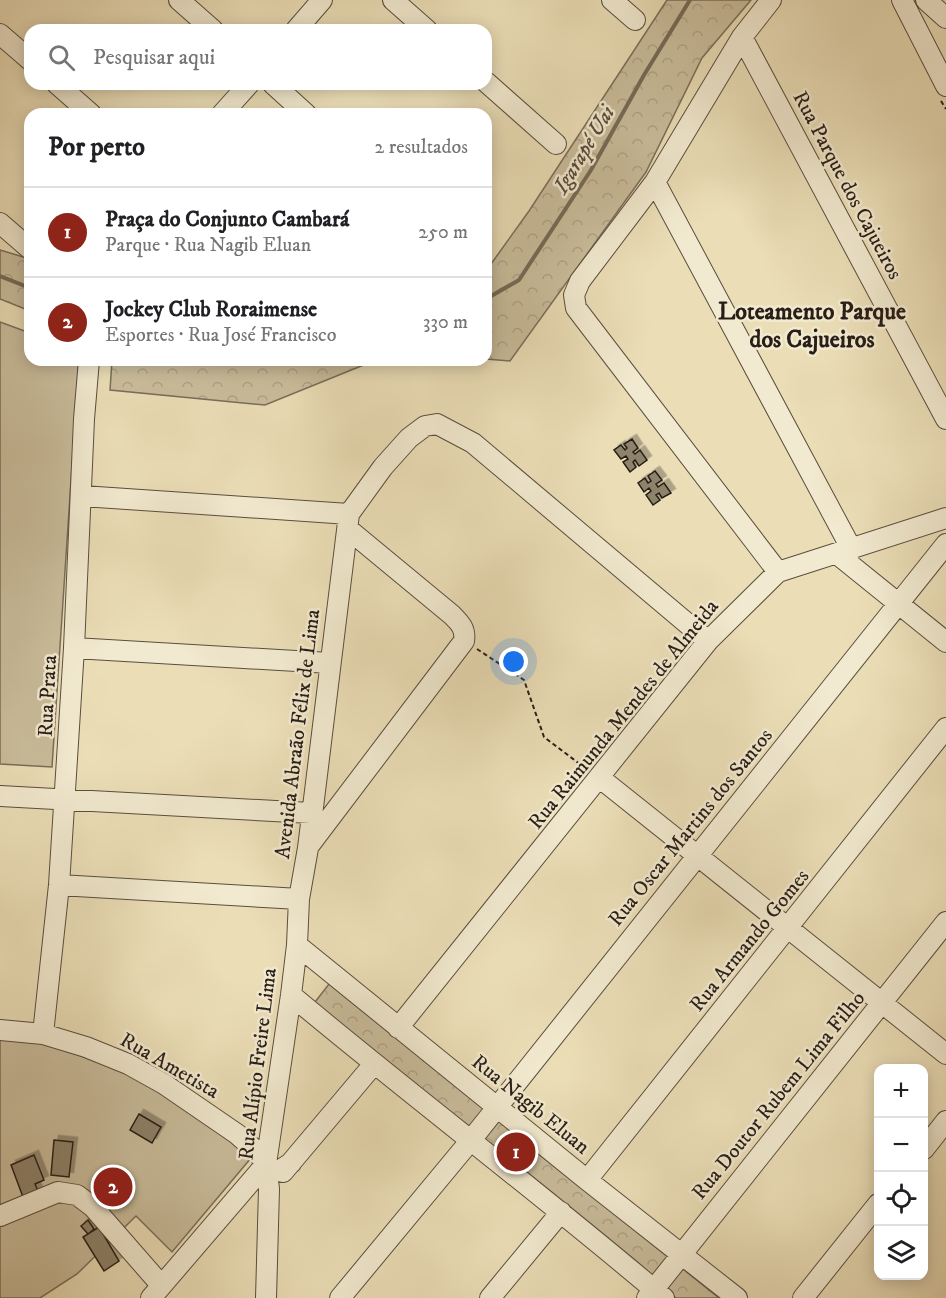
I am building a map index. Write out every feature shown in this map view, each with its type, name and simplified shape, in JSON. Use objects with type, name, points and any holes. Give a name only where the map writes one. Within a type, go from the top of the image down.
[{"type":"street","points":[[179,0],[206,24]]},
{"type":"street","points":[[301,24],[322,0]]},
{"type":"street","points":[[393,0],[420,24]]},
{"type":"street","points":[[612,0],[635,20]]},
{"type":"street","points":[[771,0],[742,37],[655,182],[580,281],[574,295],[576,308],[778,572]]},
{"type":"street","points":[[902,0],[946,86]]},
{"type":"street","points":[[926,0],[946,18]]},
{"type":"street","points":[[0,34],[24,55]]},
{"type":"street","name":"Rua Parque dos Cajueiros","points":[[742,37],[946,419]]},
{"type":"street","points":[[492,87],[556,144]]},
{"type":"street","points":[[64,90],[84,108]]},
{"type":"street","points":[[227,108],[244,90]]},
{"type":"street","points":[[280,90],[299,108]]},
{"type":"street","points":[[655,182],[844,552],[898,603],[946,642]]},
{"type":"street","points":[[0,223],[24,244]]},
{"type":"street","name":"Rua Prata","points":[[43,1034],[59,885],[65,800],[88,366]]},
{"type":"street","points":[[349,521],[383,467],[409,438],[425,426],[437,424],[472,443],[708,641]]},
{"type":"street","points":[[82,496],[349,521],[462,625],[465,634],[464,641],[308,848]]},
{"type":"street","name":"Rua Raimunda Mendes de Almeida","points":[[398,1028],[708,641],[778,572],[946,519]]},
{"type":"street","name":"Avenida Abraão Félix de Lima","points":[[297,945],[299,899],[308,848],[349,521]]},
{"type":"street","name":"Rua Oscar Martins dos Santos","points":[[340,1298],[471,1140],[946,544]]},
{"type":"street","points":[[74,648],[330,663]]},
{"type":"street","name":"Rua Armando Gomes","points":[[587,1180],[946,729]]},
{"type":"street","points":[[600,778],[946,1053]]},
{"type":"street","points":[[0,796],[311,813]]},
{"type":"street","points":[[59,885],[299,899]]},
{"type":"street","name":"Rua Doutor Rubem Lima Filho","points":[[655,1295],[681,1254],[946,922]]},
{"type":"street","name":"Rua Nagib Eluan","points":[[297,945],[587,1180],[737,1298]]},
{"type":"street","name":"Rua Alípio Freire Lima","points":[[266,1298],[269,1189],[266,1164],[297,945]]},
{"type":"street","points":[[291,994],[374,1065],[561,1212],[655,1295]]},
{"type":"street","name":"Rua Ametista","points":[[0,1030],[43,1034],[86,1047],[128,1064],[164,1084],[237,1134],[255,1150],[266,1164]]},
{"type":"street","points":[[269,1189],[374,1065]]},
{"type":"street","points":[[928,1144],[946,1121]]},
{"type":"street","points":[[0,1216],[58,1192],[77,1195],[93,1207],[156,1292],[266,1164],[276,1171],[291,1162]]},
{"type":"street","points":[[803,1298],[874,1210]]},
{"type":"street","points":[[490,1298],[561,1212]]},
{"type":"path","points":[[464,641],[524,680],[544,737],[600,778]]},
{"type":"green space","points":[[667,0],[751,0],[702,58],[646,172],[510,361],[492,360],[492,263],[529,211]]},
{"type":"green space","points":[[0,250],[24,257],[24,309],[0,299]]},
{"type":"green space","points":[[0,322],[24,331],[24,366],[79,366],[52,767],[0,764]]},
{"type":"green space","points":[[112,366],[361,366],[265,405],[110,390]]},
{"type":"green space","points":[[329,984],[719,1298],[676,1298],[312,1006]]},
{"type":"green space","points":[[0,1039],[43,1042],[138,1077],[221,1131],[251,1158],[172,1252],[136,1216],[77,1274],[40,1298],[0,1298]]},
{"type":"building","points":[[632,439],[638,448],[633,452],[635,454],[640,450],[647,460],[639,466],[635,460],[633,462],[636,467],[630,472],[623,462],[628,459],[626,456],[621,459],[614,450],[621,445],[625,450],[627,448],[624,444]]},
{"type":"building","points":[[655,471],[662,480],[656,484],[658,487],[664,483],[671,493],[662,498],[659,493],[656,495],[660,500],[653,505],[646,495],[651,491],[649,488],[644,492],[638,483],[645,478],[648,483],[651,481],[648,476]]},
{"type":"building","points":[[139,1114],[161,1127],[152,1143],[130,1130]]},
{"type":"building","points":[[54,1140],[73,1142],[69,1177],[51,1175]]},
{"type":"building","points":[[34,1155],[44,1180],[35,1184],[38,1191],[23,1197],[11,1165]]},
{"type":"building","points":[[88,1220],[94,1229],[88,1234],[81,1226]]},
{"type":"building","points":[[99,1227],[119,1261],[104,1271],[83,1237]]},
{"type":"waterway","name":"Igarapé Uai","points":[[492,296],[519,280],[591,170],[644,75],[690,0]]},
{"type":"waterway","name":"Igarapé Uai","points":[[0,276],[24,286]]},
{"type":"place","name":"Praça do Conjunto Cambará","points":[[516,1152]]},
{"type":"place","name":"Jockey Club Roraimense","points":[[113,1187]]},
{"type":"district","name":"Loteamento Parque dos Cajueiros","points":[[812,325]]}]
